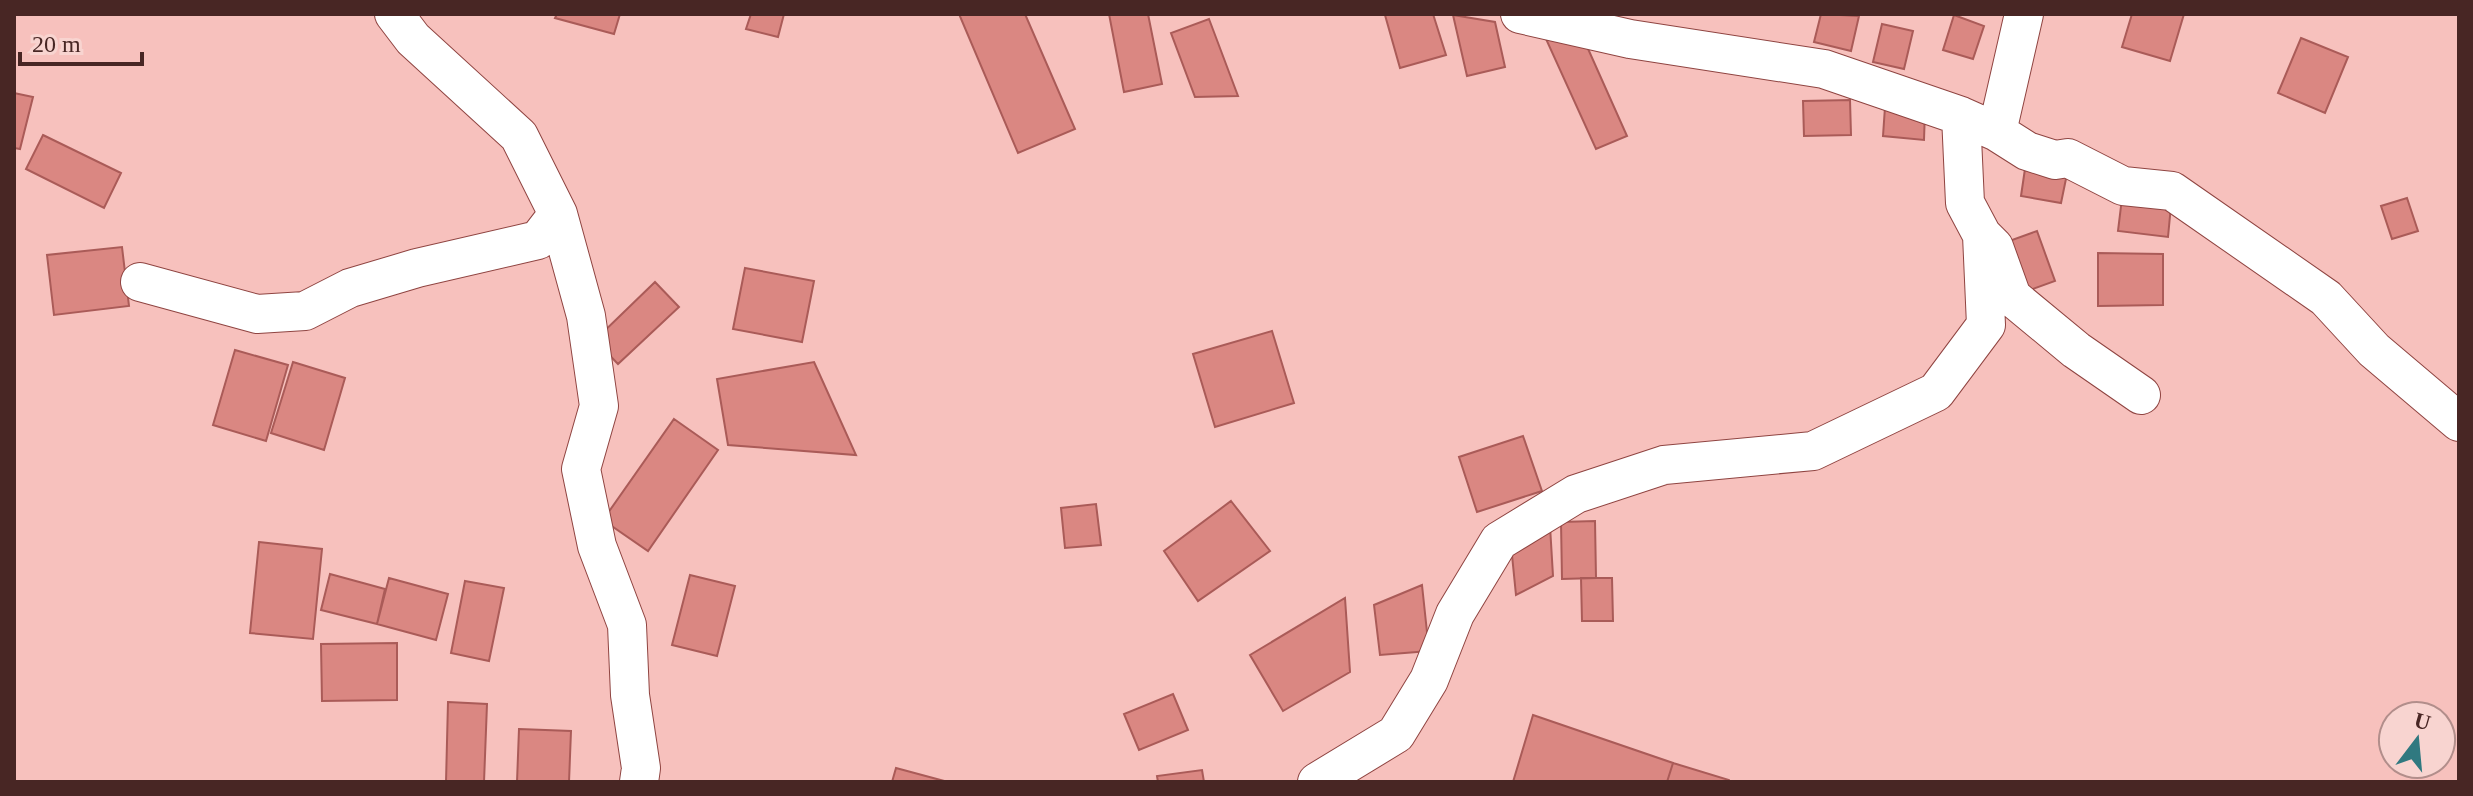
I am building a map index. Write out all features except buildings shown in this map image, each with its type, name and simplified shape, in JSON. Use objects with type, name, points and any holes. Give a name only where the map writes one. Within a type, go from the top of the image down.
[{"type":"street","points":[[394,14],[413,39],[519,136],[558,214],[586,316],[599,406],[581,469],[597,546],[627,625],[630,695],[641,768],[639,782]]},
{"type":"street","points":[[1520,14],[1630,39],[1824,69],[1961,116],[1997,132],[2027,151],[2055,160],[2068,158],[2123,186],[2172,191],[2326,298],[2374,350],[2459,422]]},
{"type":"street","points":[[1997,132],[2024,14]]},
{"type":"street","points":[[1961,116],[1965,203],[1982,235],[1994,247],[2012,297],[2076,350],[2141,395]]},
{"type":"street","points":[[140,282],[257,314],[305,311],[350,288],[481,252],[538,240],[558,214]]},
{"type":"street","points":[[1317,782],[1396,734],[1429,680],[1455,614],[1499,541],[1576,494],[1664,465],[1813,451],[1936,392],[1986,325],[1982,235]]}]
